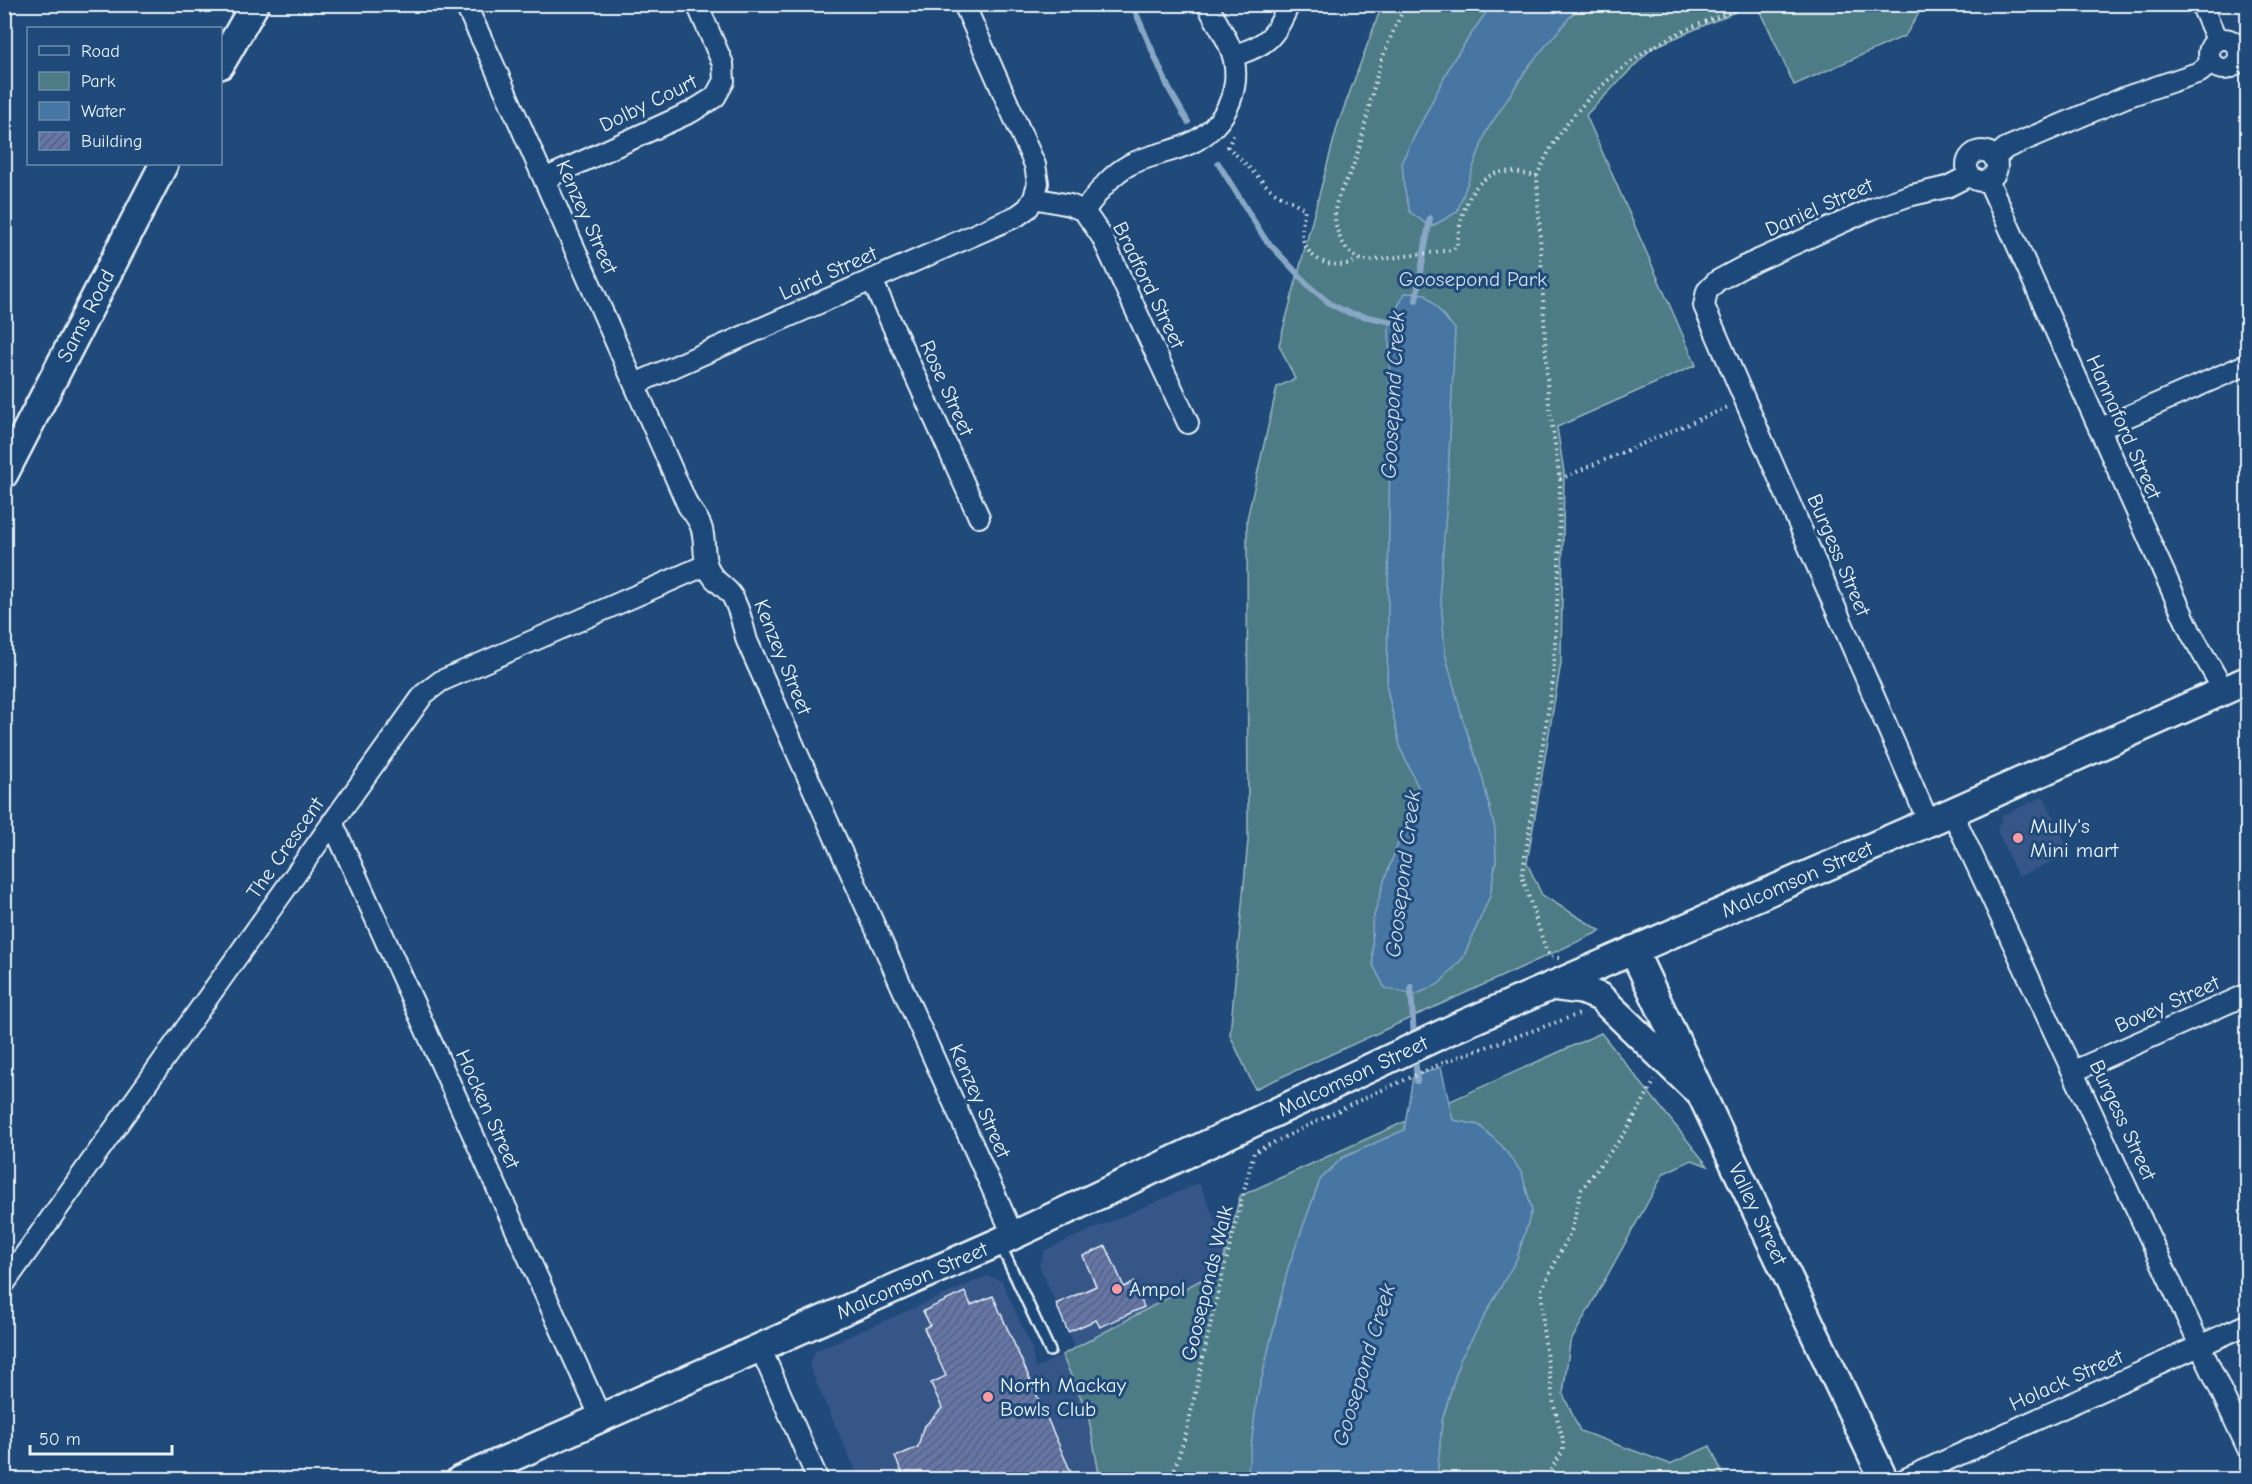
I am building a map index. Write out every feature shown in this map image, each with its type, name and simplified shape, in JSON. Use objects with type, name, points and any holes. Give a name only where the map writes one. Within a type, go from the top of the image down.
[{"type":"main road","points":[[222,62],[255,4]]},
{"type":"main road","name":"Sams Road","points":[[6,472],[163,165]]},
{"type":"main road","name":"Malcomson Street","points":[[477,1476],[600,1416],[1006,1238],[1190,1154],[1369,1082],[1457,1028],[2236,686]]},
{"type":"main road","name":"Valley Street","points":[[1633,950],[1884,1479]]},
{"type":"main road","points":[[1551,986],[1582,990],[1600,998],[1706,1101]]},
{"type":"street","name":"Kenzey Street","points":[[465,4],[688,506],[698,518],[703,535],[706,566],[735,603],[747,641],[1006,1238]]},
{"type":"street","name":"Dolby Court","points":[[544,179],[691,112],[715,97],[724,81],[723,64],[697,4]]},
{"type":"street","points":[[964,4],[1035,165],[1038,183],[1034,198]]},
{"type":"street","points":[[1084,211],[1097,193],[1118,172],[1130,164],[1190,144],[1223,117],[1231,103],[1236,77],[1230,45],[1207,4]]},
{"type":"street","points":[[1233,56],[1257,48],[1268,41],[1277,31],[1289,4]]},
{"type":"street","points":[[2202,4],[2234,41],[2238,58],[2234,66],[2219,69],[2211,63],[2210,48],[2234,41]]},
{"type":"street","points":[[1979,177],[1967,166],[1971,156],[1975,153],[1984,152],[1994,158],[2006,148],[2126,97],[2200,72],[2211,63]]},
{"type":"street","name":"Daniel Street","points":[[1704,306],[1707,291],[1717,281],[1743,267],[1874,208],[1908,196],[1979,177]]},
{"type":"street","name":"Hannaford Street","points":[[1979,177],[2099,429],[2191,633],[2236,686]]},
{"type":"street","name":"Bradford Street","points":[[1034,198],[1070,205],[1084,211],[1102,237],[1188,423]]},
{"type":"street","name":"Laird Street","points":[[635,384],[1017,216],[1028,208],[1034,198]]},
{"type":"street","name":"Rose Street","points":[[872,280],[979,517]]},
{"type":"street","name":"Burgess Street","points":[[1704,306],[1940,817],[2074,1071],[2247,1449]]},
{"type":"street","points":[[2099,429],[2247,364]]},
{"type":"street","name":"The Crescent","points":[[4,1284],[424,694],[441,681],[706,566]]},
{"type":"street","name":"Hocken Street","points":[[332,822],[600,1416]]},
{"type":"street","name":"Bovey Street","points":[[2074,1071],[2247,994]]},
{"type":"street","name":"Holack Street","points":[[1903,1479],[2247,1324]]},
{"type":"street","points":[[760,1347],[818,1479]]},
{"type":"lane","points":[[1006,1238],[1050,1351]]},
{"type":"path","points":[[1358,260],[1341,240],[1335,222],[1335,210],[1351,175],[1379,69],[1389,40],[1406,4]]},
{"type":"path","points":[[1562,958],[1551,957],[1545,947],[1522,876],[1553,680],[1559,587],[1560,479],[1548,397],[1537,176],[1545,154],[1561,128],[1601,87],[1630,62],[1656,45],[1685,31],[1751,4]]},
{"type":"path","points":[[1233,127],[1234,132],[1228,147],[1257,173],[1268,188],[1305,210],[1302,227],[1303,239],[1308,249],[1325,263],[1339,266],[1358,260],[1378,260],[1452,250],[1457,246],[1460,215],[1480,183],[1495,174],[1512,172],[1537,176]]},
{"type":"path","points":[[1560,479],[1745,399]]},
{"type":"path","name":"Gooseponds Walk","points":[[1171,1479],[1187,1430],[1214,1308],[1254,1152],[1369,1082],[1452,1059],[1582,1013],[1590,1015]]},
{"type":"path","points":[[1544,1479],[1563,1451],[1563,1440],[1554,1406],[1543,1329],[1542,1289],[1572,1229],[1581,1190],[1627,1130],[1659,1074]]},
{"type":"shaded area","points":[[2044,796],[2070,853],[2018,877],[1997,830],[2003,815]]},
{"type":"shaded area","points":[[1199,1183],[1227,1247],[1221,1268],[1075,1348],[1039,1265],[1045,1250]]},
{"type":"shaded area","points":[[987,1276],[1002,1281],[1032,1349],[1035,1369],[1062,1355],[1088,1414],[1100,1479],[859,1479],[809,1366],[815,1351]]},
{"type":"green space","name":"Goosepond Park","points":[[1382,5],[1751,5],[1652,48],[1586,115],[1696,365],[1557,427],[1564,472],[1561,663],[1527,863],[1542,895],[1601,931],[1255,1089],[1230,1035],[1248,840],[1247,519],[1277,387],[1295,379],[1279,345],[1338,124]]},
{"type":"green space","points":[[1758,5],[1924,5],[1905,36],[1794,85]]},
{"type":"green space","points":[[1601,1033],[1708,1166],[1692,1160],[1664,1173],[1570,1343],[1563,1394],[1580,1431],[1670,1464],[1710,1446],[1725,1479],[1100,1479],[1088,1414],[1062,1355],[1221,1269],[1240,1196]]},
{"type":"water","points":[[1491,5],[1580,5],[1528,67],[1486,132],[1457,212],[1431,227],[1410,212],[1404,187],[1402,161],[1452,62]]},
{"type":"water","points":[[1405,293],[1425,294],[1455,329],[1447,500],[1440,587],[1445,653],[1462,717],[1482,776],[1495,829],[1496,861],[1490,896],[1463,958],[1439,984],[1415,995],[1385,988],[1373,965],[1372,923],[1385,878],[1419,789],[1401,750],[1387,689],[1389,324]]},
{"type":"water","points":[[1441,1067],[1453,1120],[1479,1125],[1502,1146],[1522,1173],[1532,1210],[1517,1258],[1460,1360],[1442,1421],[1437,1479],[1247,1479],[1257,1398],[1288,1268],[1320,1180],[1342,1158],[1404,1130],[1413,1077]]},
{"type":"building","name":"Ampol","points":[[1106,1246],[1124,1287],[1134,1282],[1144,1307],[1100,1327],[1096,1320],[1068,1332],[1056,1304],[1096,1286],[1083,1256]]},
{"type":"building","name":"North Mackay Bowls Club","points":[[965,1292],[971,1305],[993,1296],[1074,1479],[905,1479],[895,1457],[918,1447],[923,1428],[942,1408],[931,1383],[946,1376],[924,1328],[930,1325],[923,1311]]},
{"type":"waterway","points":[[1132,4],[1169,89],[1188,122]]},
{"type":"waterway","points":[[1218,163],[1265,239],[1311,288],[1332,305],[1349,313],[1397,323]]},
{"type":"waterway","name":"Goosepond Creek","points":[[1416,300],[1430,218]]},
{"type":"waterway","name":"Goosepond Creek","points":[[1411,987],[1414,1040]]},
{"type":"waterway","name":"Goosepond Creek","points":[[1415,1056],[1417,1081]]},
{"type":"place","name":"Mully's Mini mart","points":[[2018,838]]},
{"type":"place","name":"Ampol","points":[[1117,1289]]},
{"type":"place","name":"North Mackay Bowls Club","points":[[988,1397]]}]
